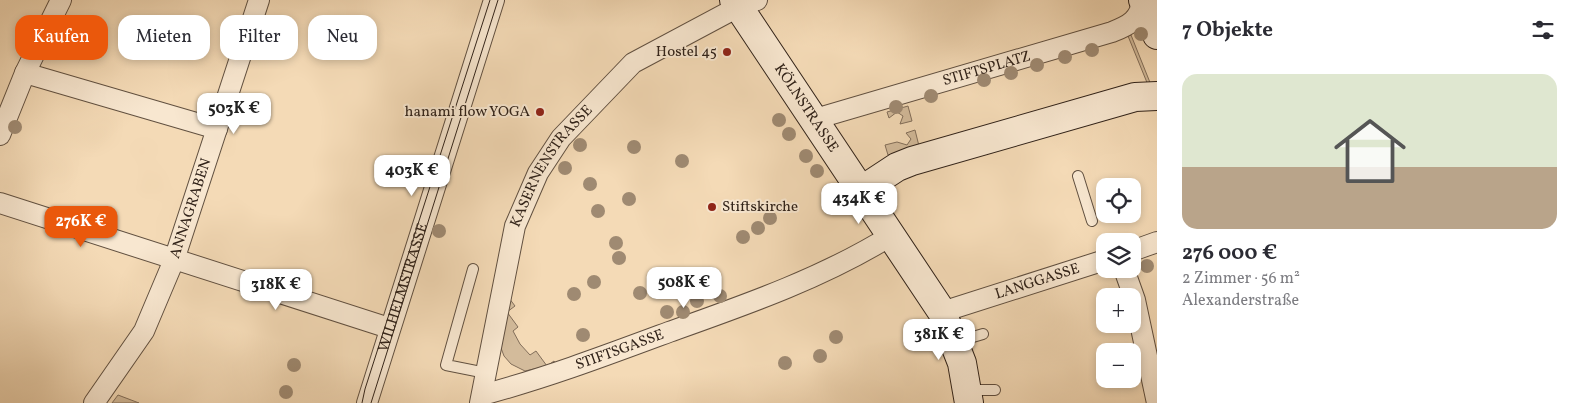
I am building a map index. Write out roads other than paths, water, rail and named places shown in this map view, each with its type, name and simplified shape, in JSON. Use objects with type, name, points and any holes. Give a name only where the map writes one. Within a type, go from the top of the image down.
[{"type":"street","points":[[0,135],[4,109],[61,0]]},
{"type":"street","name":"ANNAGRABEN","points":[[94,403],[144,331],[174,260],[217,128],[229,111],[259,0]]},
{"type":"street","name":"WILHELMSTRASSE","points":[[366,403],[494,0]]},
{"type":"street","points":[[1143,0],[1157,35]]},
{"type":"street","name":"STIFTSPLATZ","points":[[815,119],[1112,32],[1131,24],[1137,19],[1143,0]]},
{"type":"street","name":"KÖLNSTRASSE","points":[[743,2],[815,119],[942,312],[955,342],[968,396]]},
{"type":"street","name":"KASERNENSTRASSE","points":[[481,399],[515,226],[538,173],[561,138],[633,63],[743,2]]},
{"type":"street","points":[[24,73],[217,128]]},
{"type":"street","points":[[862,190],[897,167],[912,161],[1135,97],[1157,96]]},
{"type":"street","points":[[0,203],[389,328]]},
{"type":"street","name":"STIFTSGASSE","points":[[481,399],[722,314],[804,281],[866,251],[892,235]]},
{"type":"street","points":[[1141,248],[1157,242]]},
{"type":"street","name":"LANGGASSE","points":[[942,312],[1096,259]]},
{"type":"street","points":[[1127,278],[1135,300],[1157,403]]},
{"type":"lane","points":[[1078,176],[1092,221]]},
{"type":"lane","points":[[473,269],[446,365],[486,373]]},
{"type":"lane","points":[[955,342],[983,334]]},
{"type":"lane","points":[[968,396],[995,390]]},
{"type":"tram line","points":[[362,403],[490,0]]},
{"type":"tram line","points":[[371,403],[498,0]]},
{"type":"place","name":"Hostel 45","points":[[727,52]]},
{"type":"place","name":"hanami flow YOGA","points":[[540,112]]},
{"type":"place","name":"Stiftskirche","points":[[712,207]]}]
